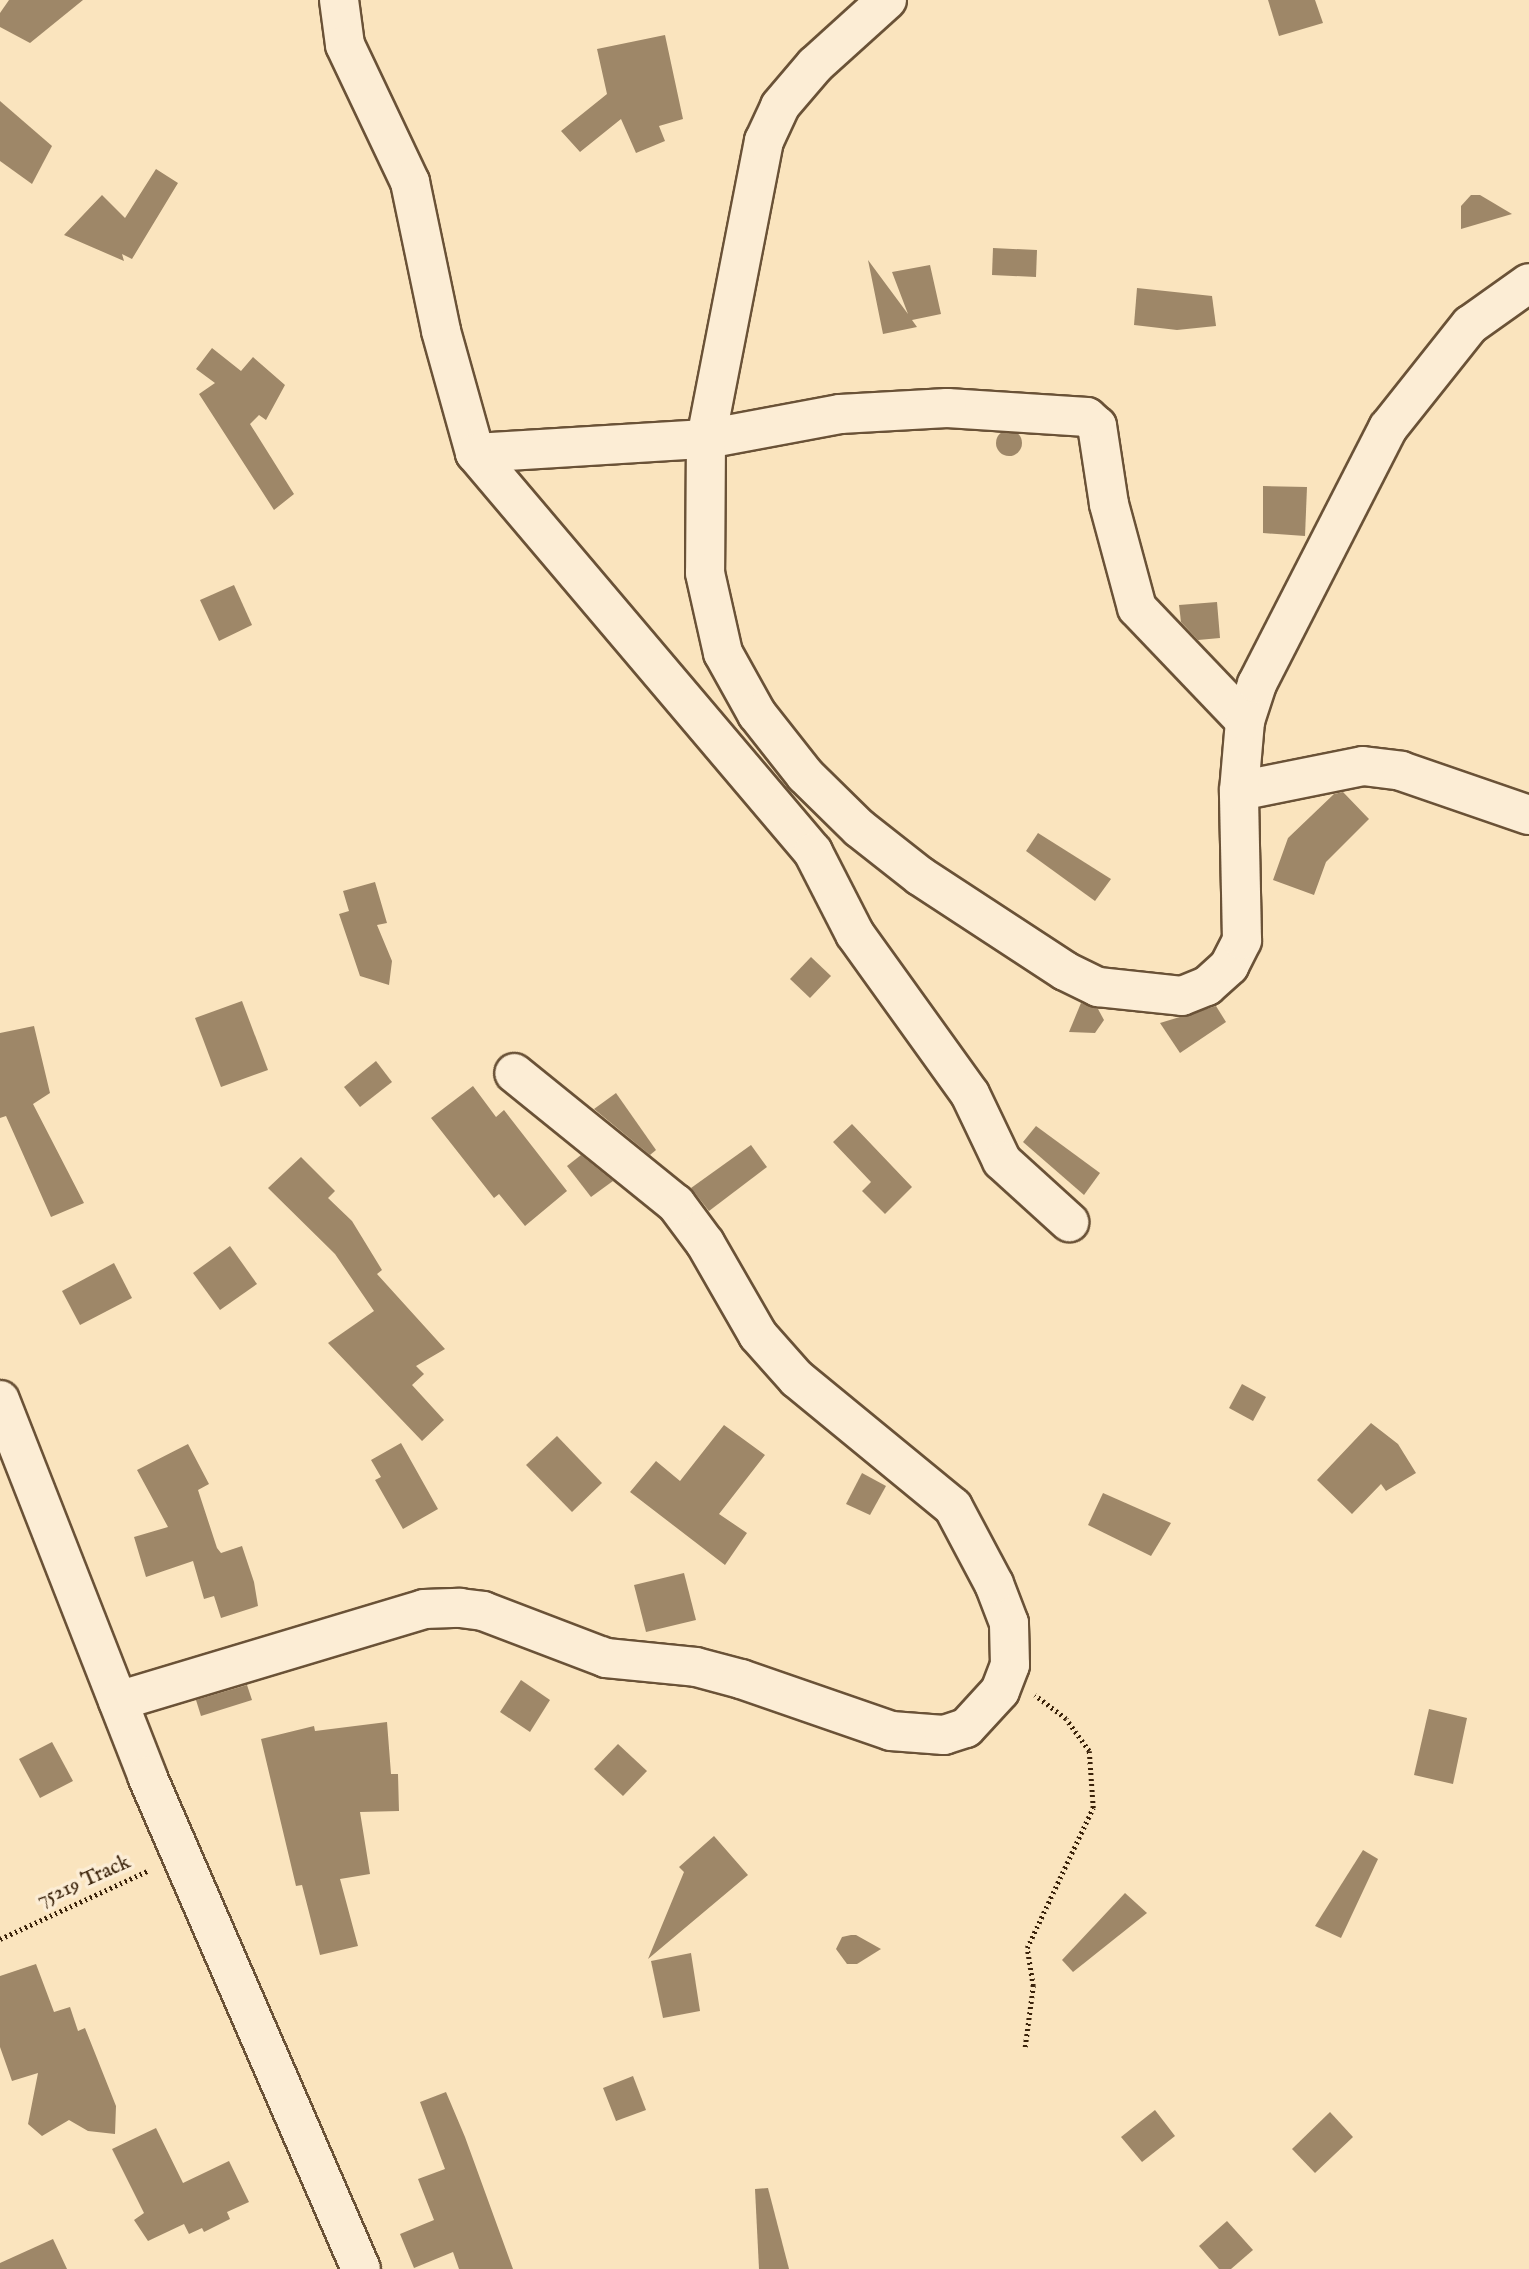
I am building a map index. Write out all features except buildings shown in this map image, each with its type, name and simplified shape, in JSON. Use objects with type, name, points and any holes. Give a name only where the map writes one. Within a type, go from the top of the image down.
[{"type":"street","points":[[339,0],[345,45],[410,182],[432,295],[475,453],[813,852],[855,934],[970,1094],[1002,1161],[1069,1222]]},
{"type":"street","points":[[887,0],[815,65],[780,106],[764,141],[706,439],[705,573],[723,653],[757,715],[805,775],[859,828],[920,876],[1065,971],[1098,987],[1182,996],[1208,986],[1229,967],[1242,940],[1240,791],[1245,721],[1257,684],[1388,428],[1470,325],[1529,282]]},
{"type":"street","points":[[475,453],[706,439],[840,414],[947,408],[1087,417],[1097,426],[1109,504],[1137,608],[1245,721]]},
{"type":"street","points":[[1240,791],[1363,766],[1426,779],[1529,815]]},
{"type":"street","points":[[118,1701],[424,1609],[460,1608],[483,1611],[606,1658],[696,1667],[741,1679],[891,1731],[944,1735],[965,1728],[1000,1691],[1010,1665],[1009,1623],[994,1584],[953,1507],[797,1379],[758,1335],[705,1243],[676,1204],[514,1073]]},
{"type":"street","points":[[0,1399],[181,1856],[361,2269]]},
{"type":"path","points":[[1000,1691],[1035,1696],[1066,1719],[1089,1751],[1093,1808],[1027,1948],[1033,1986],[1025,2047]]},
{"type":"path","name":"75219 Track","points":[[0,1939],[181,1856]]}]
